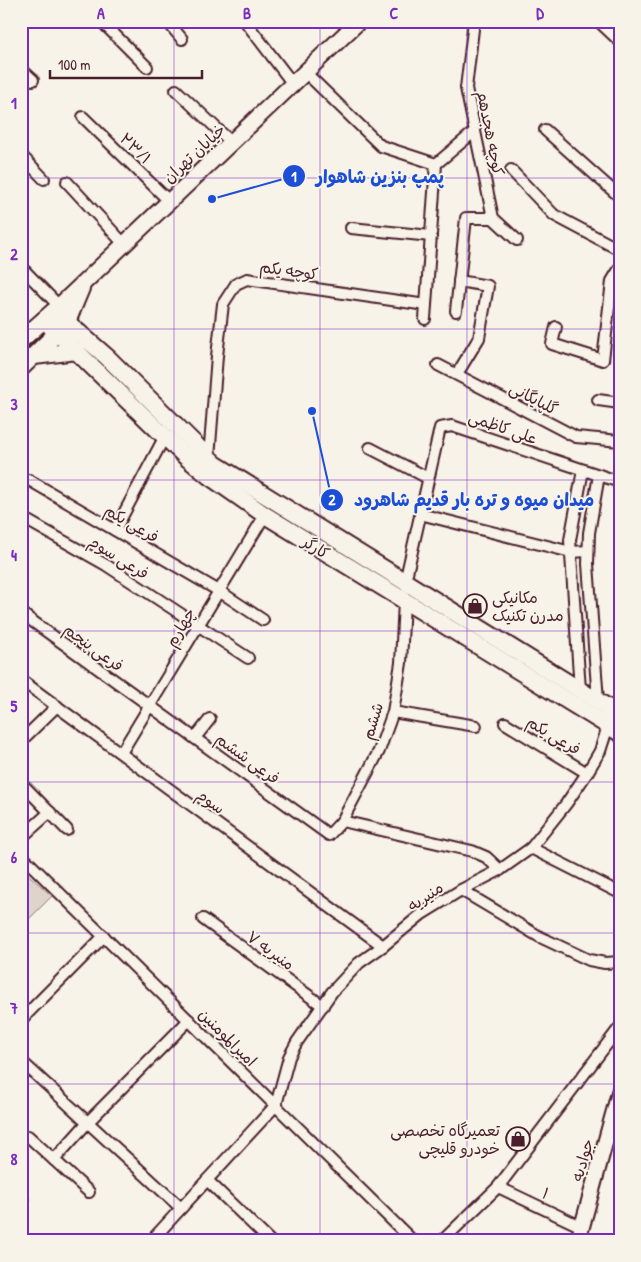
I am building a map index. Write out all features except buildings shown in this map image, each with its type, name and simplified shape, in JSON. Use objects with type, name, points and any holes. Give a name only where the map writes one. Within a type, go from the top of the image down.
[{"type":"main road","points":[[602,21],[620,38]]},
{"type":"main road","name":"خیابان تهران","points":[[52,312],[293,84],[352,24]]},
{"type":"main road","points":[[21,368],[62,328],[85,282]]},
{"type":"main road","points":[[21,340],[52,312]]},
{"type":"main road","name":"کارگر","points":[[52,312],[77,351],[209,476],[265,516],[404,601],[616,725]]},
{"type":"main road","name":"کارگر","points":[[62,328],[107,358],[215,464],[598,701],[616,725]]},
{"type":"main road","points":[[34,356],[77,351]]},
{"type":"street","points":[[101,21],[147,67]]},
{"type":"street","points":[[167,21],[182,39]]},
{"type":"street","points":[[245,21],[293,84]]},
{"type":"street","name":"کوچه هجدهم","points":[[474,21],[466,88],[493,218]]},
{"type":"street","points":[[21,69],[33,80]]},
{"type":"street","points":[[305,72],[381,146],[436,164]]},
{"type":"street","points":[[176,90],[232,142]]},
{"type":"street","name":"۲۳/۱","points":[[83,117],[168,201]]},
{"type":"street","points":[[546,130],[620,197]]},
{"type":"street","points":[[425,319],[436,164],[475,131]]},
{"type":"street","points":[[21,155],[44,179]]},
{"type":"street","points":[[511,170],[554,215],[620,250]]},
{"type":"street","points":[[66,182],[124,244]]},
{"type":"street","points":[[456,311],[466,218],[493,218],[517,240]]},
{"type":"street","points":[[351,228],[431,236]]},
{"type":"street","points":[[21,267],[52,312]]},
{"type":"street","points":[[556,327],[552,344],[603,360],[612,281],[620,268]]},
{"type":"street","name":"کوچه یکم","points":[[209,458],[222,304],[236,284],[247,279],[426,305]]},
{"type":"street","points":[[457,374],[479,338],[488,286],[459,281]]},
{"type":"street","name":"گلپایگانی","points":[[438,365],[576,437],[620,441]]},
{"type":"street","points":[[598,400],[620,403]]},
{"type":"street","name":"علی کاظمی","points":[[405,582],[440,428],[452,426],[620,482]]},
{"type":"street","points":[[115,530],[165,436]]},
{"type":"street","points":[[370,448],[428,478]]},
{"type":"street","points":[[580,690],[570,540],[583,470]]},
{"type":"street","points":[[598,701],[588,551],[589,533],[599,475]]},
{"type":"street","name":"فرعی یکم","points":[[29,480],[263,620]]},
{"type":"street","points":[[420,514],[570,552],[588,551]]},
{"type":"street","name":"فرعی سوم","points":[[21,516],[106,565],[248,658]]},
{"type":"street","name":"چهارم","points":[[121,753],[265,516]]},
{"type":"street","name":"ششم","points":[[329,835],[342,821],[379,751],[392,712],[400,663],[404,601]]},
{"type":"street","name":"فرعی پنجم","points":[[21,613],[150,706]]},
{"type":"street","name":"سوم","points":[[21,680],[383,946]]},
{"type":"street","points":[[21,741],[57,706]]},
{"type":"street","name":"فرعی ششم","points":[[150,706],[329,835]]},
{"type":"street","points":[[392,712],[476,726]]},
{"type":"street","points":[[195,738],[210,719]]},
{"type":"street","name":"فرعی یکم","points":[[505,724],[587,773]]},
{"type":"street","name":"منیریه","points":[[276,1105],[290,1057],[297,1042],[332,992],[359,962],[383,946],[422,914],[461,890],[500,870],[530,848],[566,804],[616,725]]},
{"type":"street","points":[[26,788],[67,830]]},
{"type":"street","points":[[21,838],[50,812]]},
{"type":"street","points":[[342,821],[472,851],[486,857],[500,870]]},
{"type":"street","points":[[530,848],[620,893]]},
{"type":"street","name":"امیرالمومنین","points":[[21,855],[413,1241]]},
{"type":"street","points":[[461,890],[540,937],[589,960],[604,963],[620,962]]},
{"type":"street","name":"منیریه ۷","points":[[203,919],[323,1006]]},
{"type":"street","points":[[21,1020],[104,936]]},
{"type":"street","points":[[54,1160],[88,1122],[189,1020]]},
{"type":"street","points":[[442,1241],[498,1186],[620,1027]]},
{"type":"street","points":[[21,1061],[181,1208]]},
{"type":"street","name":"جوادیه","points":[[578,1241],[620,1089]]},
{"type":"street","points":[[151,1241],[276,1105]]},
{"type":"street","points":[[28,1136],[89,1192]]},
{"type":"street","points":[[207,1180],[270,1241]]},
{"type":"street","name":"۱","points":[[498,1186],[582,1227]]},
{"type":"shaded area","points":[[21,868],[52,896],[21,927]]},
{"type":"place","name":"پمپ بنزین شاهوار","points":[[212,199]]},
{"type":"place","name":"میدان میوه و تره بار قدیم شاهرود","points":[[312,411]]},
{"type":"place","name":"مکانیکی مدرن تکنیک","points":[[475,606]]},
{"type":"place","name":"تعمیرگاه تخصصی خودرو قلیچی","points":[[518,1139]]}]
